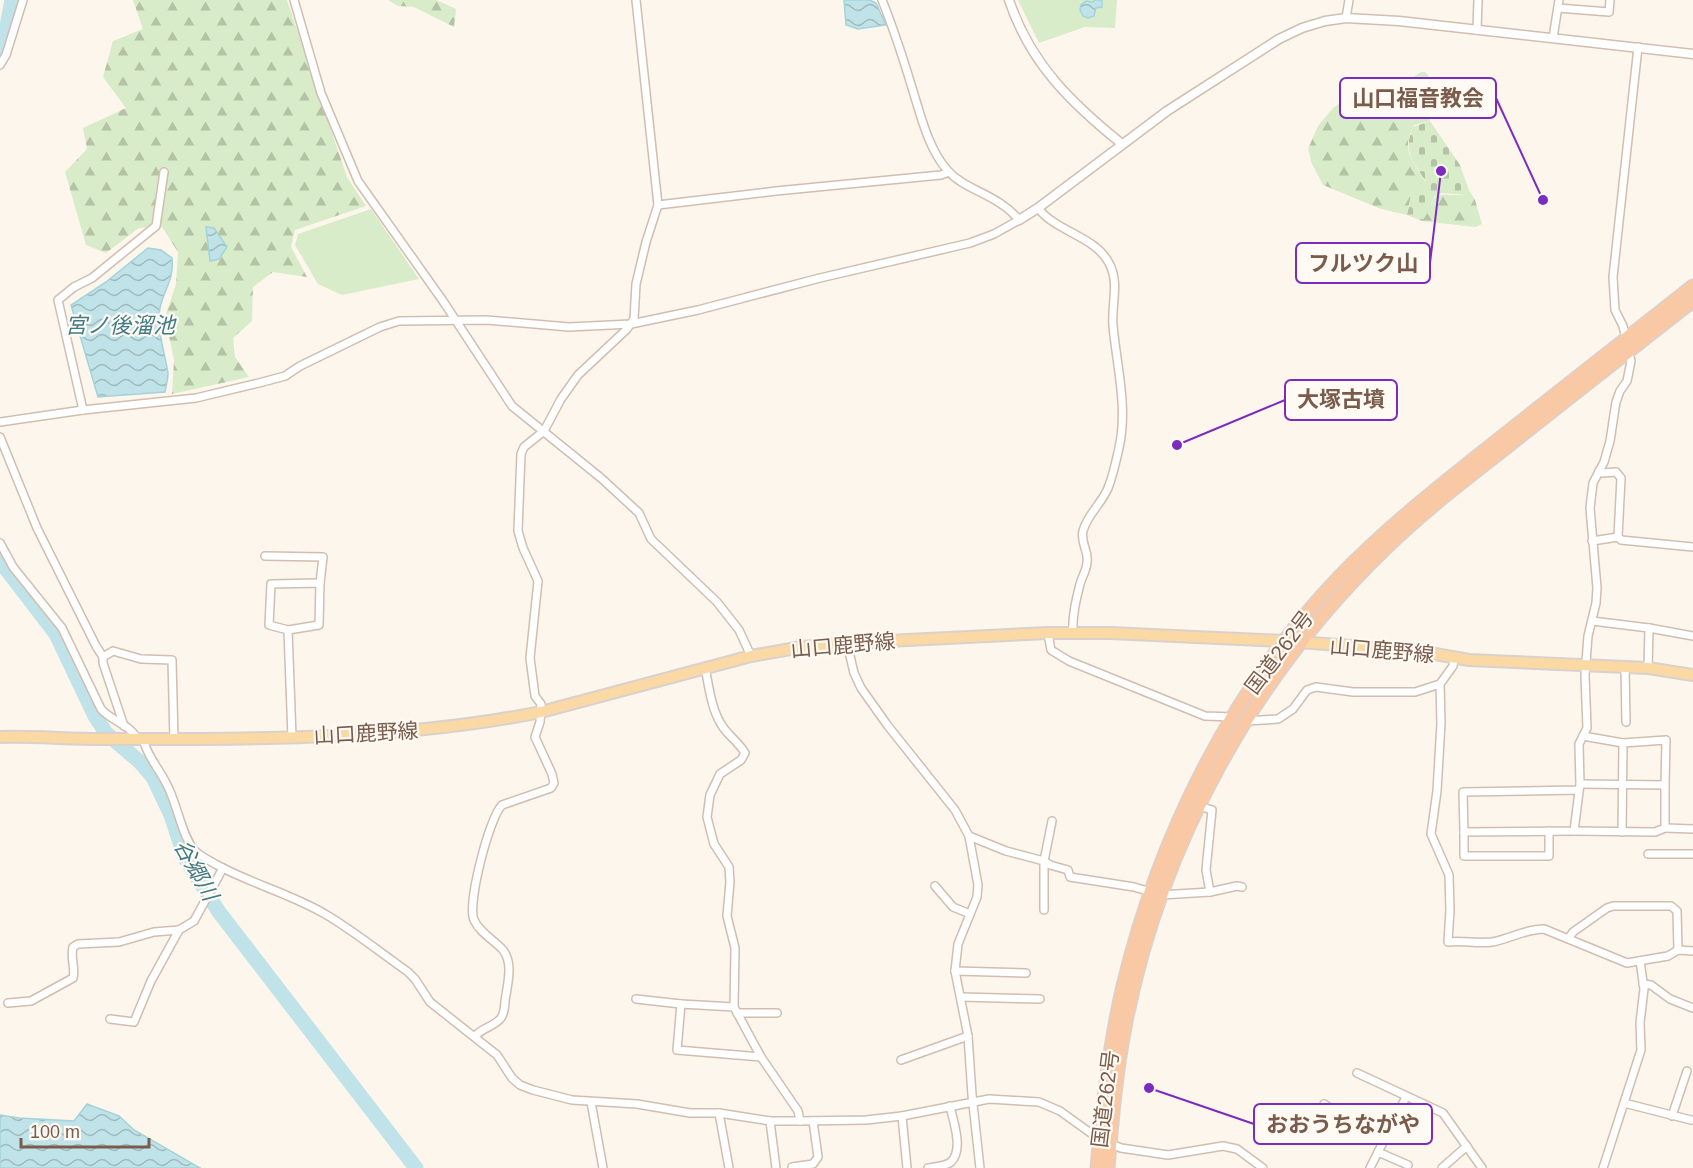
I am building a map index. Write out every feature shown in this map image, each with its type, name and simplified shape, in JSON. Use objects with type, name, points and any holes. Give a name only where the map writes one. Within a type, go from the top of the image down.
[{"type":"highway","name":"国道262号","points":[[1108,1168],[1105,1142],[1115,1023],[1136,936],[1199,806],[1246,720],[1299,642],[1358,576],[1410,525],[1627,345],[1693,285]]},
{"type":"highway","name":"国道262号","points":[[1156,893],[1187,804],[1233,717],[1285,641],[1338,578],[1405,515],[1627,345],[1693,301]]},
{"type":"highway","name":"国道262号","points":[[1097,1168],[1105,1142]]},
{"type":"main road","name":"山口鹿野線","points":[[0,737],[174,739],[413,732],[541,712],[751,656],[802,647],[1048,633],[1110,633],[1285,641],[1418,651],[1469,660],[1624,666],[1693,675]]},
{"type":"street","points":[[0,65],[6,55],[22,0]]},
{"type":"street","points":[[294,0],[321,93],[358,181],[512,406],[601,478],[639,513],[651,539],[717,602],[739,630],[751,656]]},
{"type":"street","points":[[475,1036],[500,1020],[509,981],[509,969],[504,951],[476,924],[472,916],[475,884],[498,809],[551,788],[554,783],[535,737],[540,722],[541,704],[535,696],[530,658],[538,581],[518,531],[521,454],[524,447],[544,431],[561,399],[578,375],[634,319],[636,284],[658,206],[636,0]]},
{"type":"street","points":[[882,0],[930,140],[949,172],[1011,210],[1018,220]]},
{"type":"street","points":[[1009,0],[1025,37],[1052,79],[1091,119],[1122,144]]},
{"type":"street","points":[[1347,18],[1349,0]]},
{"type":"street","points":[[1477,30],[1478,0]]},
{"type":"street","points":[[1553,38],[1558,4],[1609,12],[1610,0]]},
{"type":"street","points":[[0,422],[83,410],[196,398],[285,376],[300,366],[380,327],[399,321],[521,321],[569,327],[631,324],[698,310],[820,278],[970,243],[994,234],[1038,208],[1167,111],[1279,39],[1302,28],[1325,21],[1347,18],[1693,54]]},
{"type":"street","points":[[1575,831],[1580,787],[1579,744],[1587,728],[1585,675],[1588,636],[1597,588],[1590,508],[1593,483],[1611,441],[1616,402],[1620,391],[1628,381],[1631,361],[1623,326],[1615,310],[1613,277],[1638,47]]},
{"type":"street","points":[[83,410],[58,300],[74,287],[92,278],[156,226],[164,172]]},
{"type":"street","points":[[658,206],[776,191],[941,175],[949,172]]},
{"type":"street","points":[[1038,208],[1057,226],[1100,251],[1108,262],[1115,284],[1113,317],[1123,395],[1122,427],[1108,489],[1083,531],[1083,545],[1088,562],[1075,603],[1073,633]]},
{"type":"street","points":[[0,437],[37,528],[103,657],[124,726]]},
{"type":"street","points":[[1599,471],[1602,473],[1616,472],[1621,478],[1618,537]]},
{"type":"street","points":[[1592,541],[1618,537],[1621,540],[1693,548]]},
{"type":"street","points":[[0,543],[13,567],[62,628],[101,709],[108,717],[134,731],[136,739],[166,782],[193,849],[223,868],[326,914],[408,972],[430,1002],[497,1055],[512,1078],[520,1085],[533,1090],[591,1102],[637,1104],[690,1113],[718,1113],[771,1121],[867,1120],[902,1116],[974,1101],[1012,1100],[1048,1105],[1105,1142],[1168,1155],[1223,1146],[1237,1149],[1263,1168]]},
{"type":"street","points":[[265,556],[323,556],[318,625],[288,630],[269,625],[271,584],[320,583]]},
{"type":"street","points":[[1592,621],[1693,636]]},
{"type":"street","points":[[1648,668],[1649,628]]},
{"type":"street","points":[[288,630],[292,737]]},
{"type":"street","points":[[1048,633],[1051,650],[1068,661],[1205,716],[1233,717]]},
{"type":"street","points":[[847,643],[854,673],[861,687],[888,726],[955,810],[969,836],[978,885],[977,897],[958,944],[955,971],[968,1035],[980,1168]]},
{"type":"street","points":[[103,657],[113,651],[118,651],[141,659],[172,660],[174,739]]},
{"type":"street","points":[[1246,720],[1278,719],[1293,709],[1307,690],[1316,687],[1353,692],[1415,692],[1440,684],[1453,666],[1454,657]]},
{"type":"street","points":[[1624,666],[1626,722]]},
{"type":"street","points":[[705,668],[715,711],[721,725],[740,744],[745,753],[741,760],[720,774],[710,795],[707,817],[714,844],[729,867],[728,916],[735,957],[735,1010],[761,1057],[798,1112],[800,1121]]},
{"type":"street","points":[[1440,684],[1442,723],[1431,834],[1449,875],[1448,942],[1458,940],[1493,942],[1534,929],[1544,929],[1627,963],[1668,956],[1678,950],[1693,951]]},
{"type":"street","points":[[1583,736],[1623,743],[1666,740],[1665,828]]},
{"type":"street","points":[[1622,832],[1623,743]]},
{"type":"street","points":[[1549,831],[1549,856],[1464,856],[1463,792],[1623,784],[1665,785]]},
{"type":"street","points":[[1199,806],[1212,810],[1206,870],[1210,892]]},
{"type":"street","points":[[1044,910],[1044,861],[1052,821]]},
{"type":"street","points":[[1464,832],[1655,832],[1665,828],[1693,829]]},
{"type":"street","points":[[969,836],[1006,851],[1068,870],[1070,877],[1126,885],[1156,893],[1210,892],[1242,887]]},
{"type":"street","points":[[1648,854],[1693,854]]},
{"type":"street","points":[[9,1003],[31,1001],[73,978],[70,956],[73,947],[118,942],[154,932],[179,930],[194,921],[223,868]]},
{"type":"street","points":[[935,885],[953,907],[970,914]]},
{"type":"street","points":[[1569,938],[1573,932],[1612,906],[1671,906],[1677,911],[1678,950]]},
{"type":"street","points":[[110,1019],[134,1022],[151,981],[179,930]]},
{"type":"street","points":[[1603,1168],[1641,1050],[1640,1023],[1643,984],[1640,961]]},
{"type":"street","points":[[955,971],[1026,973]]},
{"type":"street","points":[[1643,984],[1651,986],[1670,999],[1693,1008]]},
{"type":"street","points":[[961,997],[1040,999]]},
{"type":"street","points":[[636,999],[777,1013]]},
{"type":"street","points":[[681,1004],[677,1050],[761,1057]]},
{"type":"street","points":[[902,1060],[968,1035]]},
{"type":"street","points":[[1672,1116],[1687,1071]]},
{"type":"street","points":[[1357,1073],[1443,1113],[1482,1168]]},
{"type":"street","points":[[1370,1168],[1406,1097]]},
{"type":"street","points":[[591,1102],[603,1168]]},
{"type":"street","points":[[1624,1103],[1691,1120]]},
{"type":"street","points":[[1324,1104],[1347,1120],[1388,1135]]},
{"type":"street","points":[[928,1168],[947,1164],[952,1161],[956,1153],[957,1137],[950,1106]]},
{"type":"street","points":[[718,1113],[729,1168]]},
{"type":"street","points":[[902,1116],[908,1168]]},
{"type":"street","points":[[771,1121],[776,1168]]},
{"type":"street","points":[[780,1168],[813,1164],[818,1157],[813,1121]]},
{"type":"street","points":[[1442,1168],[1467,1146]]},
{"type":"street","points":[[1378,1152],[1408,1165]]},
{"type":"green space","points":[[133,0],[287,0],[347,177],[366,206],[295,230],[291,247],[307,277],[273,272],[253,287],[252,321],[233,338],[235,357],[249,377],[172,394],[174,360],[165,317],[176,284],[178,252],[162,227],[139,228],[106,253],[86,245],[65,172],[87,149],[83,128],[126,108],[103,77],[113,41],[143,29]]},
{"type":"green space","points":[[388,0],[436,0],[456,9],[454,27],[414,7],[398,6]]},
{"type":"green space","points":[[1018,0],[1117,0],[1115,28],[1085,27],[1039,43]]},
{"type":"green space","points":[[1425,72],[1432,84],[1431,117],[1430,121],[1414,125],[1408,149],[1426,183],[1414,192],[1407,215],[1381,209],[1323,185],[1312,164],[1308,149],[1318,126],[1332,109],[1342,101],[1372,92],[1381,95],[1400,94],[1410,79]]},
{"type":"green space","points":[[1430,121],[1460,165],[1469,190],[1465,195],[1442,193],[1435,196],[1422,221],[1407,215],[1413,190],[1426,182],[1411,156],[1409,143],[1413,127]]},
{"type":"green space","points":[[1469,190],[1475,200],[1482,224],[1475,227],[1422,221],[1436,196],[1465,195]]},
{"type":"green space","points":[[371,209],[419,279],[342,295],[318,284],[295,245],[298,234]]},
{"type":"water","points":[[844,0],[870,0],[876,3],[886,25],[858,29],[846,25]]},
{"type":"water","points":[[1102,0],[1102,7],[1096,8],[1094,16],[1088,18],[1083,16],[1080,10],[1081,5],[1086,1]]},
{"type":"water","points":[[206,227],[214,228],[227,247],[219,259],[210,261]]},
{"type":"water","name":"宮ノ後溜池","points":[[148,248],[161,250],[172,258],[172,273],[159,315],[168,373],[165,392],[98,397],[71,305],[106,282]]},
{"type":"water","points":[[87,1104],[119,1116],[134,1130],[200,1168],[0,1168],[0,1115],[74,1121]]},
{"type":"waterway","name":"谷郷川","points":[[0,48],[4,41],[12,0]]},
{"type":"waterway","name":"谷郷川","points":[[0,561],[56,634],[95,716],[106,733],[140,762],[153,777],[171,815],[185,858],[219,912],[416,1168]]},
{"type":"place","name":"フルツク山","points":[[1441,171]]},
{"type":"place","name":"山口福音教会","points":[[1543,200]]},
{"type":"place","name":"大塚古墳","points":[[1177,445]]},
{"type":"place","name":"おおうちながや","points":[[1149,1088]]}]
